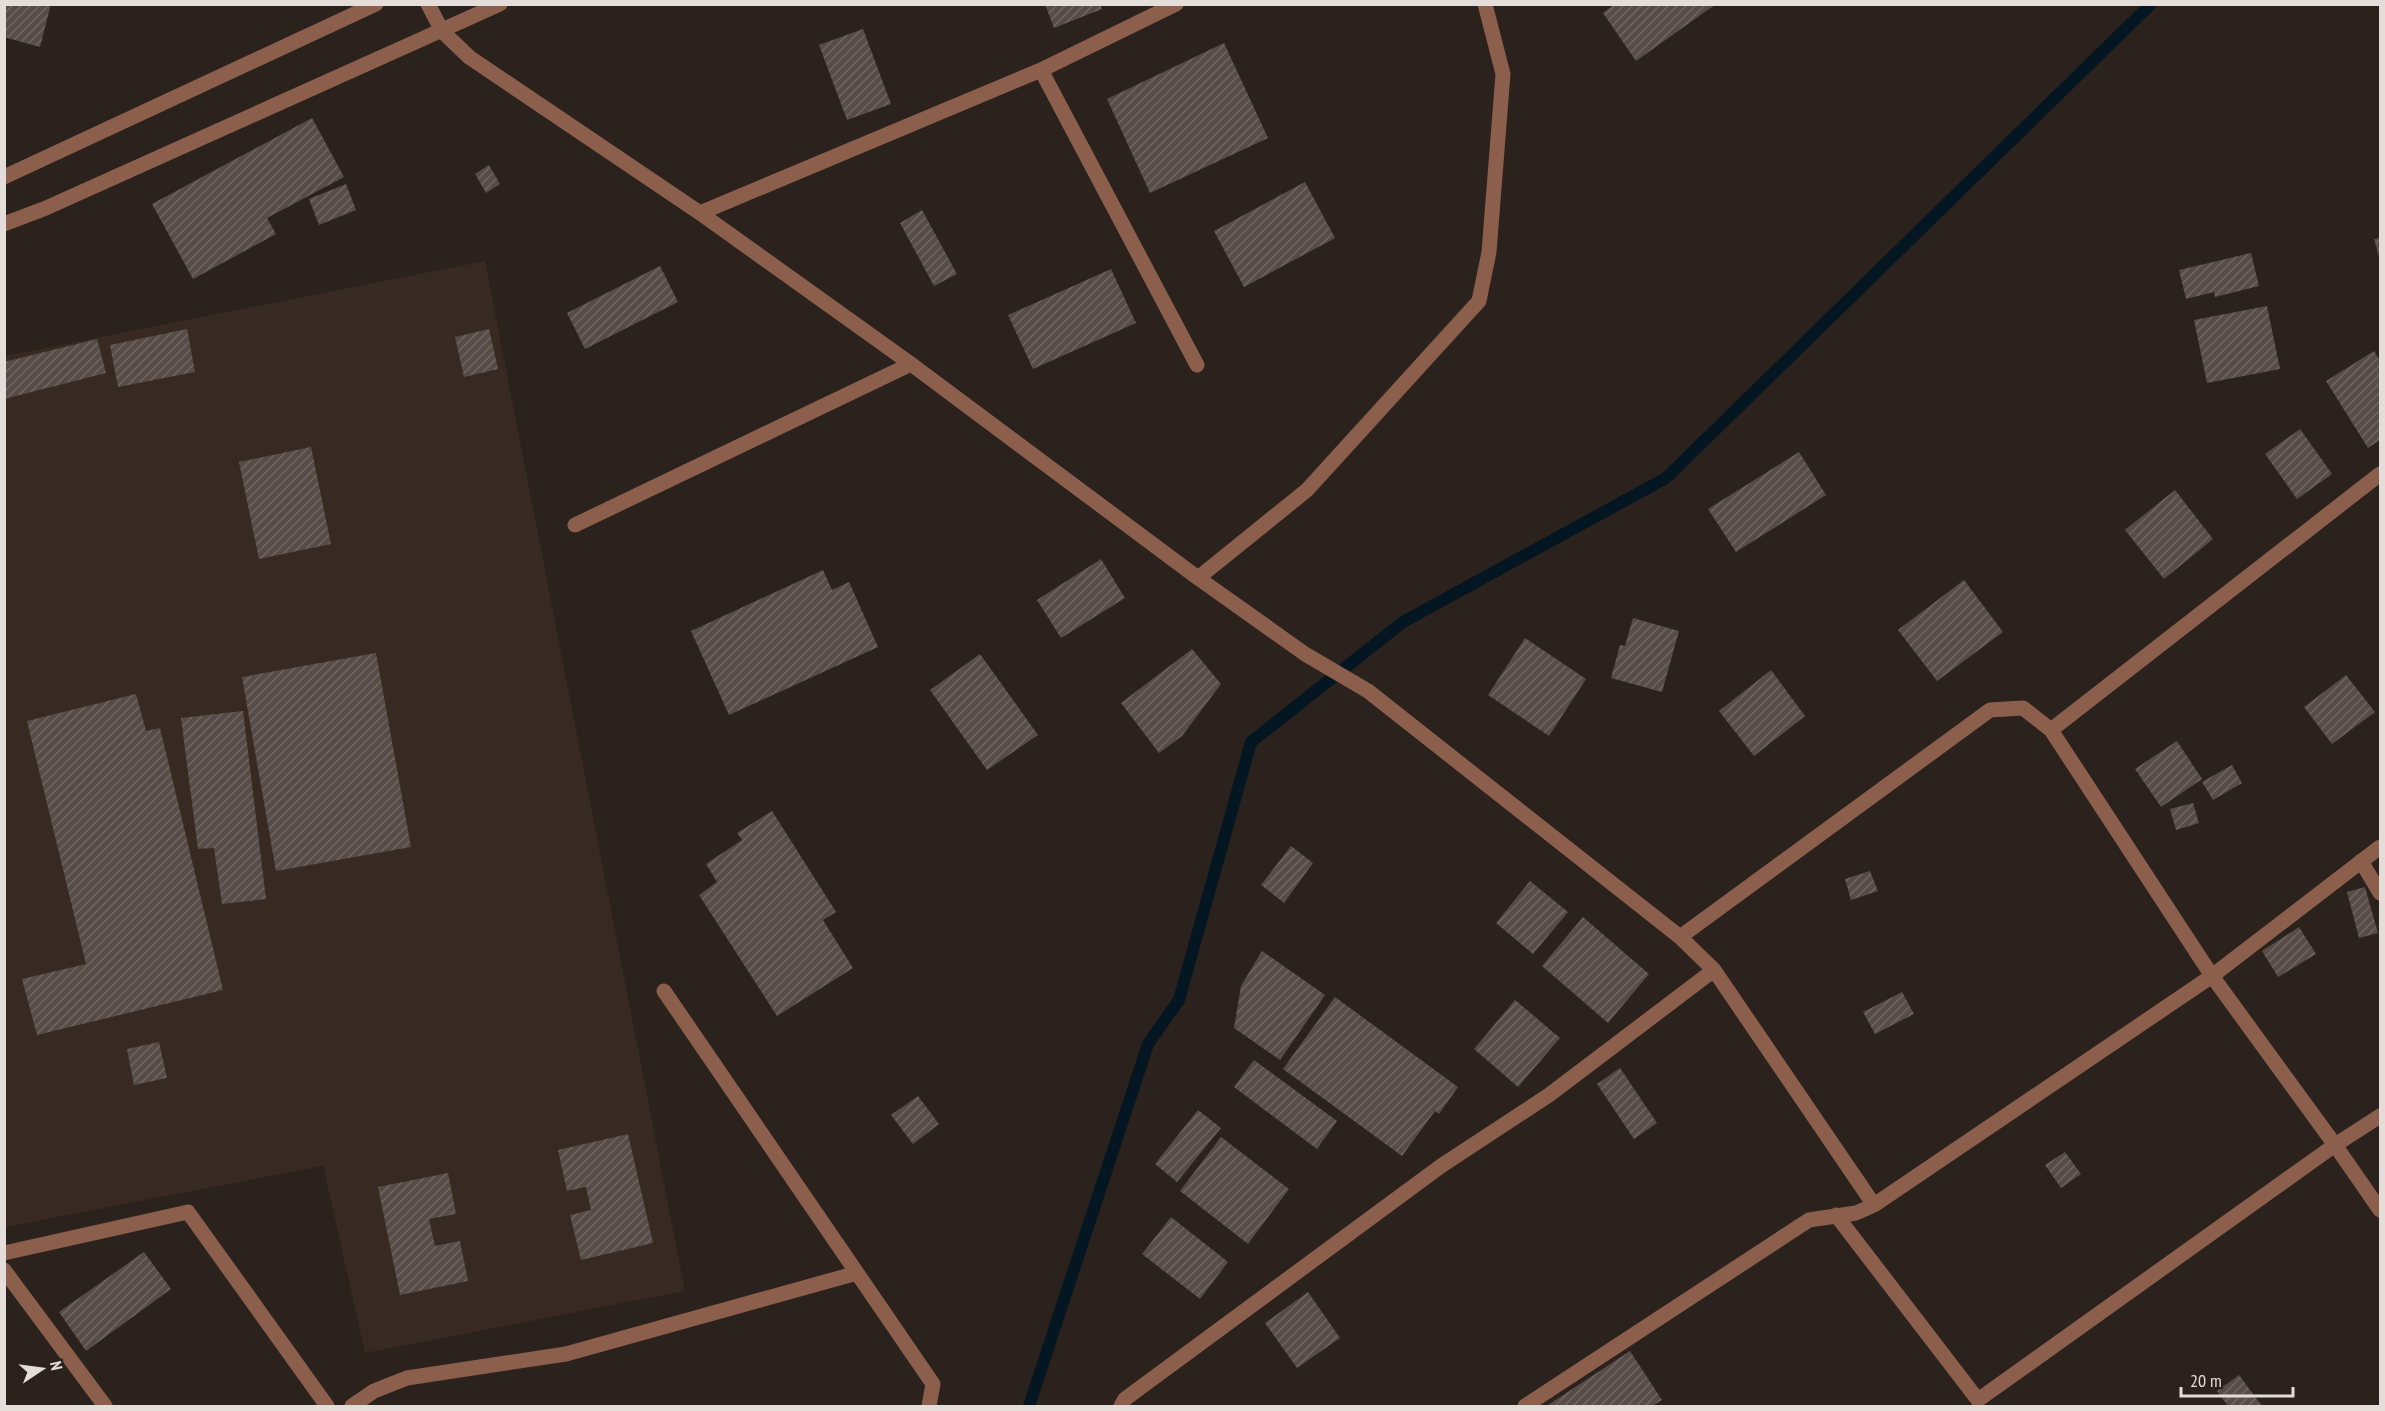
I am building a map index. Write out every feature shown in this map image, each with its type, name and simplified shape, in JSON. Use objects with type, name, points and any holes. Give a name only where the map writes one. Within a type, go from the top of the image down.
[{"type":"street","points":[[4,177],[376,4]]},
{"type":"street","points":[[428,4],[442,31],[488,72],[700,213],[911,364],[1198,578],[1305,654],[1368,691],[1680,938],[1714,970],[1874,1205]]},
{"type":"street","points":[[4,224],[46,208],[500,4]]},
{"type":"street","points":[[700,213],[1041,70],[1176,4]]},
{"type":"street","points":[[1198,578],[1307,490],[1479,302],[1489,252],[1503,74],[1485,4]]},
{"type":"street","points":[[1041,70],[1197,365]]},
{"type":"street","points":[[575,525],[911,364]]},
{"type":"street","points":[[2051,730],[2380,474]]},
{"type":"street","points":[[1680,938],[1990,710],[2023,708],[2051,730],[2212,976],[2335,1144],[2380,1210]]},
{"type":"street","points":[[1526,1407],[1809,1220],[1856,1213],[1874,1205],[2212,976],[2380,847]]},
{"type":"street","points":[[2361,861],[2380,893]]},
{"type":"street","points":[[1121,1407],[1125,1399],[1441,1166],[1549,1095],[1714,970]]},
{"type":"street","points":[[664,991],[933,1384],[929,1407]]},
{"type":"street","points":[[1836,1215],[1981,1403],[2335,1144],[2380,1116]]},
{"type":"street","points":[[4,1253],[188,1212],[327,1407]]},
{"type":"street","points":[[4,1270],[105,1407]]},
{"type":"street","points":[[352,1407],[374,1391],[407,1378],[566,1354],[857,1273]]},
{"type":"shaded area","points":[[485,261],[685,1291],[365,1353],[323,1166],[5,1227],[5,356]]},
{"type":"building","points":[[4,4],[51,4],[40,47],[4,37]]},
{"type":"building","points":[[1045,4],[1100,4],[1102,9],[1054,28]]},
{"type":"building","points":[[1615,4],[1716,4],[1636,61],[1603,13]]},
{"type":"building","points":[[863,29],[891,104],[847,120],[819,45]]},
{"type":"building","points":[[1224,43],[1268,138],[1150,193],[1107,99]]},
{"type":"building","points":[[312,118],[344,177],[267,218],[276,234],[193,279],[152,204]]},
{"type":"building","points":[[489,165],[500,184],[486,193],[475,174]]},
{"type":"building","points":[[1305,182],[1335,238],[1244,287],[1214,231]]},
{"type":"building","points":[[346,184],[356,210],[319,225],[309,199]]},
{"type":"building","points":[[922,210],[957,274],[934,286],[900,223]]},
{"type":"building","points":[[2380,238],[2380,260],[2374,239]]},
{"type":"building","points":[[2251,253],[2259,286],[2215,297],[2214,292],[2186,299],[2179,270]]},
{"type":"building","points":[[660,266],[678,302],[585,349],[567,313]]},
{"type":"building","points":[[1111,269],[1136,323],[1033,369],[1008,315]]},
{"type":"building","points":[[2267,306],[2280,369],[2207,383],[2194,320]]},
{"type":"building","points":[[187,329],[195,372],[118,387],[110,345]]},
{"type":"building","points":[[489,329],[498,369],[464,377],[455,337]]},
{"type":"building","points":[[97,339],[106,373],[4,399],[4,362]]},
{"type":"building","points":[[2374,351],[2380,361],[2380,440],[2368,448],[2326,381]]},
{"type":"building","points":[[2300,429],[2332,474],[2297,499],[2265,454]]},
{"type":"building","points":[[311,447],[331,544],[259,559],[239,462]]},
{"type":"building","points":[[1799,452],[1826,495],[1736,552],[1708,509]]},
{"type":"building","points":[[2175,490],[2213,539],[2164,579],[2125,530]]},
{"type":"building","points":[[1101,559],[1125,598],[1061,638],[1037,600]]},
{"type":"building","points":[[823,570],[832,590],[849,582],[878,647],[729,715],[691,631]]},
{"type":"building","points":[[1964,580],[2003,632],[1937,681],[1898,630]]},
{"type":"building","points":[[1633,618],[1679,631],[1662,692],[1611,678],[1620,645],[1625,646]]},
{"type":"building","points":[[1525,638],[1586,679],[1549,736],[1488,695]]},
{"type":"building","points":[[1192,649],[1221,684],[1182,736],[1159,753],[1121,703]]},
{"type":"building","points":[[376,653],[411,847],[276,871],[242,677]]},
{"type":"building","points":[[980,654],[1038,735],[987,770],[930,690]]},
{"type":"building","points":[[1771,670],[1805,716],[1754,756],[1719,711]]},
{"type":"building","points":[[2346,675],[2375,712],[2332,744],[2304,707]]},
{"type":"building","points":[[136,694],[146,731],[160,728],[223,990],[37,1035],[22,979],[86,964],[27,721]]},
{"type":"building","points":[[243,711],[266,899],[222,904],[214,848],[198,849],[181,718]]},
{"type":"building","points":[[2177,741],[2202,779],[2161,807],[2135,769]]},
{"type":"building","points":[[2232,765],[2242,783],[2213,800],[2202,782]]},
{"type":"building","points":[[2193,803],[2199,823],[2176,830],[2170,809]]},
{"type":"building","points":[[772,811],[836,912],[823,920],[853,968],[777,1016],[699,895],[717,882],[706,864],[742,840],[737,833]]},
{"type":"building","points":[[1291,846],[1313,863],[1284,903],[1261,885]]},
{"type":"building","points":[[1870,871],[1878,891],[1851,900],[1845,879]]},
{"type":"building","points":[[1530,881],[1568,912],[1533,954],[1496,923]]},
{"type":"building","points":[[2365,887],[2378,933],[2359,938],[2347,892]]},
{"type":"building","points":[[1583,917],[1649,974],[1608,1023],[1542,966]]},
{"type":"building","points":[[2299,927],[2316,954],[2278,977],[2262,951]]},
{"type":"building","points":[[1262,951],[1325,995],[1280,1060],[1234,1028],[1241,986]]},
{"type":"building","points":[[1902,992],[1914,1014],[1875,1034],[1863,1012]]},
{"type":"building","points":[[1335,997],[1458,1087],[1439,1114],[1435,1111],[1402,1156],[1283,1069]]},
{"type":"building","points":[[1515,1000],[1560,1038],[1518,1087],[1474,1049]]},
{"type":"building","points":[[159,1042],[167,1078],[134,1085],[127,1049]]},
{"type":"building","points":[[1254,1060],[1337,1121],[1317,1149],[1234,1087]]},
{"type":"building","points":[[1620,1068],[1657,1123],[1634,1139],[1597,1084]]},
{"type":"building","points":[[918,1096],[939,1124],[913,1144],[891,1115]]},
{"type":"building","points":[[1198,1110],[1221,1128],[1177,1182],[1155,1164]]},
{"type":"building","points":[[628,1134],[653,1243],[581,1260],[570,1215],[591,1210],[586,1187],[567,1191],[558,1150]]},
{"type":"building","points":[[1221,1137],[1289,1189],[1248,1244],[1180,1191]]},
{"type":"building","points":[[2065,1152],[2081,1174],[2061,1188],[2045,1165]]},
{"type":"building","points":[[448,1173],[456,1214],[429,1219],[435,1246],[460,1241],[468,1281],[400,1295],[378,1187]]},
{"type":"building","points":[[1171,1217],[1228,1262],[1200,1299],[1142,1254]]},
{"type":"building","points":[[144,1252],[171,1289],[86,1351],[59,1312]]},
{"type":"building","points":[[1308,1292],[1340,1338],[1297,1368],[1265,1323]]},
{"type":"building","points":[[1630,1351],[1662,1400],[1652,1406],[1548,1405]]},
{"type":"building","points":[[2239,1375],[2262,1406],[2228,1406],[2217,1391]]},
{"type":"waterway","points":[[1029,1406],[1148,1044],[1179,1000],[1251,742],[1403,622],[1666,478],[2151,4]]}]
